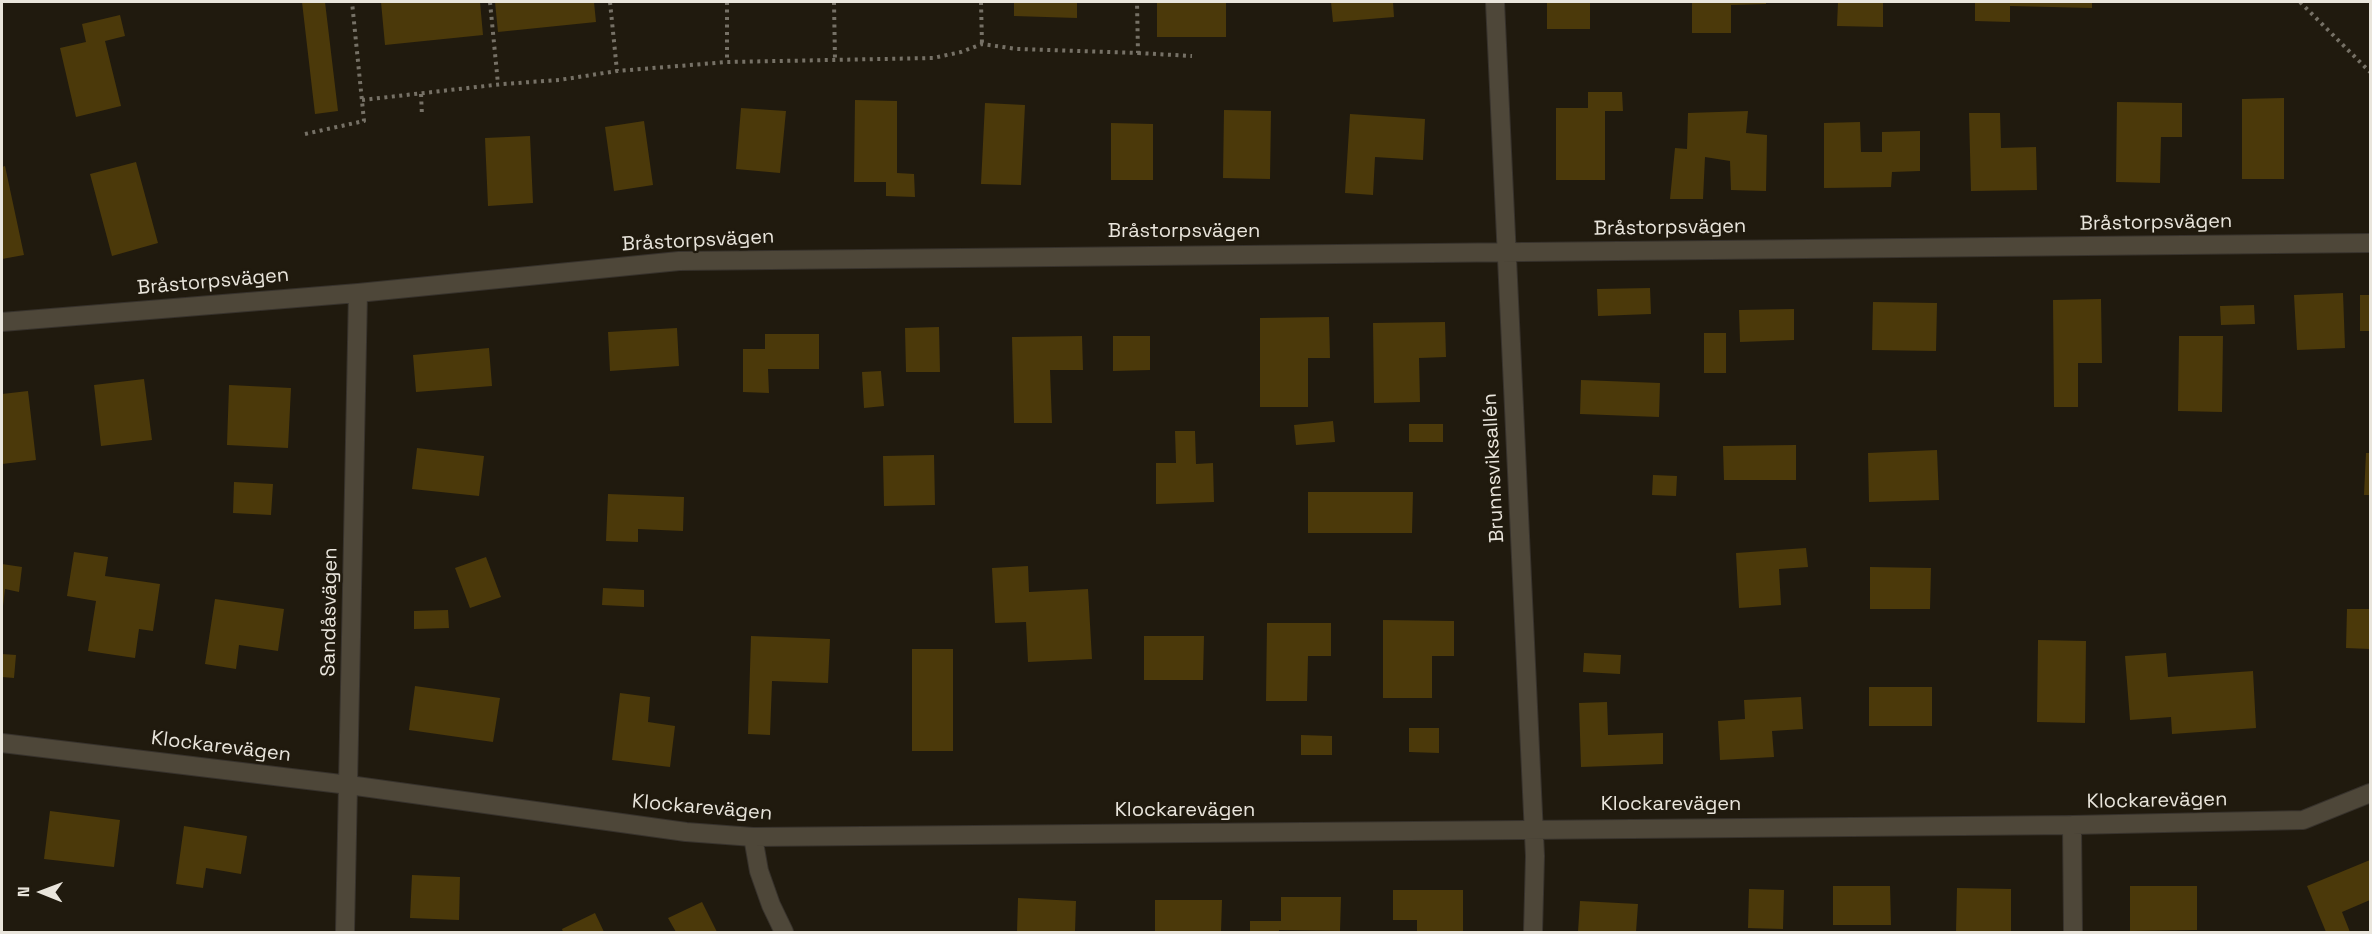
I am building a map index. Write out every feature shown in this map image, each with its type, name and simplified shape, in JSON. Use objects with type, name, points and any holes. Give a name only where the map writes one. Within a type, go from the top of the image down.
[{"type":"street","name":"Brunnsviksallén","points":[[1494,2],[1534,829],[1533,933]]},
{"type":"street","name":"Bråstorpsvägen","points":[[2,322],[358,293],[679,261],[2370,243]]},
{"type":"street","name":"Sandåsvägen","points":[[345,933],[358,293]]},
{"type":"street","name":"Klockarevägen","points":[[2,743],[349,785],[686,832],[753,837],[2072,825],[2303,820],[2370,793]]},
{"type":"street","points":[[2072,825],[2073,933]]},
{"type":"street","points":[[753,837],[759,871],[771,906],[784,933]]},
{"type":"path","points":[[305,134],[364,121],[352,2]]},
{"type":"path","points":[[490,2],[498,85]]},
{"type":"path","points":[[610,2],[617,70]]},
{"type":"path","points":[[727,2],[728,62]]},
{"type":"path","points":[[834,2],[835,60]]},
{"type":"path","points":[[981,2],[982,44]]},
{"type":"path","points":[[1137,2],[1138,53]]},
{"type":"path","points":[[2300,2],[2370,72]]},
{"type":"path","points":[[362,100],[559,80],[617,70],[728,62],[933,58],[961,52],[982,44],[1017,49],[1192,56]]},
{"type":"path","points":[[422,94],[422,116]]},
{"type":"building","points":[[302,2],[325,2],[338,111],[315,114]]},
{"type":"building","points":[[381,2],[480,2],[483,35],[385,45]]},
{"type":"building","points":[[495,2],[594,2],[596,22],[498,32]]},
{"type":"building","points":[[1014,2],[1077,2],[1077,18],[1014,16]]},
{"type":"building","points":[[1157,2],[1226,2],[1226,37],[1157,37]]},
{"type":"building","points":[[1331,2],[1393,2],[1394,17],[1333,22]]},
{"type":"building","points":[[1547,2],[1590,2],[1590,29],[1547,29]]},
{"type":"building","points":[[1692,2],[1766,2],[1766,4],[1731,5],[1731,33],[1692,33]]},
{"type":"building","points":[[1838,2],[1883,2],[1883,27],[1837,26]]},
{"type":"building","points":[[1975,2],[2092,2],[2092,8],[2010,6],[2010,22],[1975,21]]},
{"type":"building","points":[[120,15],[125,36],[105,41],[121,106],[76,117],[60,48],[86,42],[82,24]]},
{"type":"building","points":[[1588,92],[1622,92],[1623,111],[1605,111],[1605,180],[1556,180],[1556,108],[1588,108]]},
{"type":"building","points":[[2284,98],[2284,179],[2242,179],[2242,99]]},
{"type":"building","points":[[855,100],[897,101],[897,173],[914,174],[915,197],[886,196],[886,182],[854,182]]},
{"type":"building","points":[[2117,102],[2182,103],[2182,137],[2161,137],[2160,183],[2116,182]]},
{"type":"building","points":[[985,103],[1025,105],[1021,185],[981,184]]},
{"type":"building","points":[[741,108],[786,111],[780,173],[736,169]]},
{"type":"building","points":[[1224,110],[1271,111],[1270,179],[1223,178]]},
{"type":"building","points":[[1748,111],[1746,133],[1767,135],[1766,191],[1731,190],[1730,161],[1705,157],[1703,199],[1670,199],[1675,148],[1687,149],[1688,113]]},
{"type":"building","points":[[1969,113],[2000,113],[2001,148],[2036,147],[2037,190],[1971,191]]},
{"type":"building","points":[[1350,114],[1425,119],[1423,160],[1375,157],[1373,195],[1345,193]]},
{"type":"building","points":[[644,121],[653,185],[614,191],[605,127]]},
{"type":"building","points":[[1860,122],[1861,152],[1882,152],[1882,132],[1920,131],[1920,171],[1892,172],[1891,187],[1824,188],[1824,123]]},
{"type":"building","points":[[1111,123],[1153,124],[1153,180],[1111,180]]},
{"type":"building","points":[[530,136],[533,203],[488,206],[485,138]]},
{"type":"building","points":[[136,162],[158,243],[112,256],[90,174]]},
{"type":"building","points":[[5,166],[24,255],[2,259],[2,167]]},
{"type":"building","points":[[1650,288],[1651,314],[1598,316],[1597,289]]},
{"type":"building","points":[[2343,293],[2345,348],[2297,350],[2294,295]]},
{"type":"building","points":[[2360,295],[2370,295],[2370,331],[2360,331]]},
{"type":"building","points":[[2101,299],[2102,363],[2078,363],[2078,407],[2054,407],[2053,300]]},
{"type":"building","points":[[1873,302],[1937,303],[1936,351],[1872,350]]},
{"type":"building","points":[[2254,305],[2255,324],[2221,325],[2220,306]]},
{"type":"building","points":[[1794,309],[1794,340],[1740,342],[1739,310]]},
{"type":"building","points":[[1329,317],[1330,358],[1308,358],[1308,407],[1260,407],[1260,318]]},
{"type":"building","points":[[1445,322],[1446,357],[1419,358],[1420,402],[1374,403],[1373,323]]},
{"type":"building","points":[[939,327],[940,372],[906,372],[905,328]]},
{"type":"building","points":[[677,328],[679,366],[610,371],[608,332]]},
{"type":"building","points":[[1704,333],[1726,333],[1726,373],[1704,373]]},
{"type":"building","points":[[765,334],[819,334],[819,369],[768,369],[769,393],[743,392],[743,349],[765,349]]},
{"type":"building","points":[[1082,336],[1083,370],[1050,370],[1052,423],[1014,423],[1012,337]]},
{"type":"building","points":[[1113,336],[1150,336],[1150,370],[1113,371]]},
{"type":"building","points":[[2179,336],[2223,336],[2222,412],[2178,411]]},
{"type":"building","points":[[489,348],[492,386],[416,392],[413,355]]},
{"type":"building","points":[[881,371],[884,406],[864,408],[862,372]]},
{"type":"building","points":[[144,379],[152,440],[101,446],[94,385]]},
{"type":"building","points":[[1581,380],[1660,383],[1659,417],[1580,414]]},
{"type":"building","points":[[229,385],[291,388],[288,448],[227,445]]},
{"type":"building","points":[[28,391],[36,460],[2,464],[2,394]]},
{"type":"building","points":[[1333,421],[1335,442],[1296,445],[1294,425]]},
{"type":"building","points":[[1409,424],[1443,424],[1443,442],[1409,442]]},
{"type":"building","points":[[1175,431],[1195,431],[1196,464],[1213,463],[1214,502],[1156,504],[1156,463],[1176,463]]},
{"type":"building","points":[[1796,445],[1796,480],[1724,480],[1723,446]]},
{"type":"building","points":[[417,448],[484,456],[479,496],[412,489]]},
{"type":"building","points":[[1937,450],[1939,500],[1869,502],[1868,453]]},
{"type":"building","points":[[2366,453],[2370,453],[2370,495],[2364,495]]},
{"type":"building","points":[[934,455],[935,505],[884,506],[883,456]]},
{"type":"building","points":[[1653,475],[1677,476],[1676,496],[1652,495]]},
{"type":"building","points":[[234,482],[273,484],[271,515],[233,513]]},
{"type":"building","points":[[1308,492],[1413,492],[1412,533],[1308,533]]},
{"type":"building","points":[[608,494],[684,497],[683,531],[638,529],[638,542],[606,541]]},
{"type":"building","points":[[1806,548],[1808,567],[1779,569],[1781,605],[1739,608],[1736,553]]},
{"type":"building","points":[[74,552],[108,557],[105,576],[160,584],[153,631],[139,629],[135,658],[88,651],[96,601],[67,596]]},
{"type":"building","points":[[486,557],[501,597],[470,608],[455,568]]},
{"type":"building","points":[[2,564],[22,567],[19,592],[5,589],[3,606]]},
{"type":"building","points":[[1028,566],[1029,592],[1088,589],[1092,659],[1028,662],[1026,622],[995,623],[992,568]]},
{"type":"building","points":[[1870,567],[1931,568],[1930,609],[1870,609]]},
{"type":"building","points":[[603,588],[644,590],[644,607],[602,605]]},
{"type":"building","points":[[215,599],[284,609],[278,651],[239,645],[236,669],[205,664]]},
{"type":"building","points":[[2347,609],[2370,609],[2370,649],[2346,648]]},
{"type":"building","points":[[448,610],[449,628],[414,629],[414,611]]},
{"type":"building","points":[[1383,620],[1454,621],[1454,656],[1432,656],[1432,698],[1383,698]]},
{"type":"building","points":[[1267,623],[1331,623],[1331,656],[1308,656],[1307,701],[1266,701]]},
{"type":"building","points":[[751,636],[830,639],[828,683],[772,681],[770,735],[748,734]]},
{"type":"building","points":[[1144,636],[1204,636],[1203,680],[1144,680]]},
{"type":"building","points":[[2038,640],[2086,641],[2085,723],[2037,722]]},
{"type":"building","points":[[912,649],[953,649],[953,751],[912,751]]},
{"type":"building","points":[[1584,653],[1621,655],[1620,674],[1583,672]]},
{"type":"building","points":[[2166,653],[2168,677],[2253,671],[2256,728],[2172,734],[2171,717],[2130,720],[2125,656]]},
{"type":"building","points":[[2,654],[16,655],[14,678],[2,677]]},
{"type":"building","points":[[415,686],[500,698],[493,742],[409,730]]},
{"type":"building","points":[[1869,687],[1932,687],[1932,726],[1869,726]]},
{"type":"building","points":[[620,693],[650,697],[648,722],[675,726],[670,767],[612,760]]},
{"type":"building","points":[[1801,697],[1803,729],[1772,731],[1774,757],[1720,760],[1718,721],[1745,719],[1744,700]]},
{"type":"building","points":[[1607,702],[1608,735],[1663,733],[1663,764],[1581,767],[1579,703]]},
{"type":"building","points":[[1409,728],[1439,728],[1439,753],[1409,752]]},
{"type":"building","points":[[1301,735],[1332,736],[1332,755],[1301,755]]},
{"type":"building","points":[[50,811],[120,820],[114,867],[44,859]]},
{"type":"building","points":[[184,826],[247,836],[241,874],[206,868],[203,888],[176,884]]},
{"type":"building","points":[[2370,860],[2370,900],[2342,912],[2350,932],[2326,932],[2307,886]]},
{"type":"building","points":[[412,875],[460,877],[459,920],[410,918]]},
{"type":"building","points":[[1833,886],[1890,886],[1891,925],[1833,925]]},
{"type":"building","points":[[2130,886],[2197,886],[2197,930],[2130,931]]},
{"type":"building","points":[[1957,888],[2011,889],[2011,932],[1956,932]]},
{"type":"building","points":[[1749,889],[1784,890],[1783,929],[1748,928]]},
{"type":"building","points":[[1393,890],[1463,890],[1463,932],[1417,932],[1417,920],[1393,920]]},
{"type":"building","points":[[1281,897],[1341,897],[1340,931],[1250,932],[1250,921],[1281,921]]},
{"type":"building","points":[[1018,898],[1076,901],[1075,932],[1017,932]]},
{"type":"building","points":[[1155,900],[1222,900],[1221,932],[1155,932]]},
{"type":"building","points":[[1580,901],[1638,904],[1636,932],[1578,932]]},
{"type":"building","points":[[702,902],[717,932],[676,932],[668,918]]},
{"type":"building","points":[[595,913],[604,932],[563,932],[562,929]]}]
